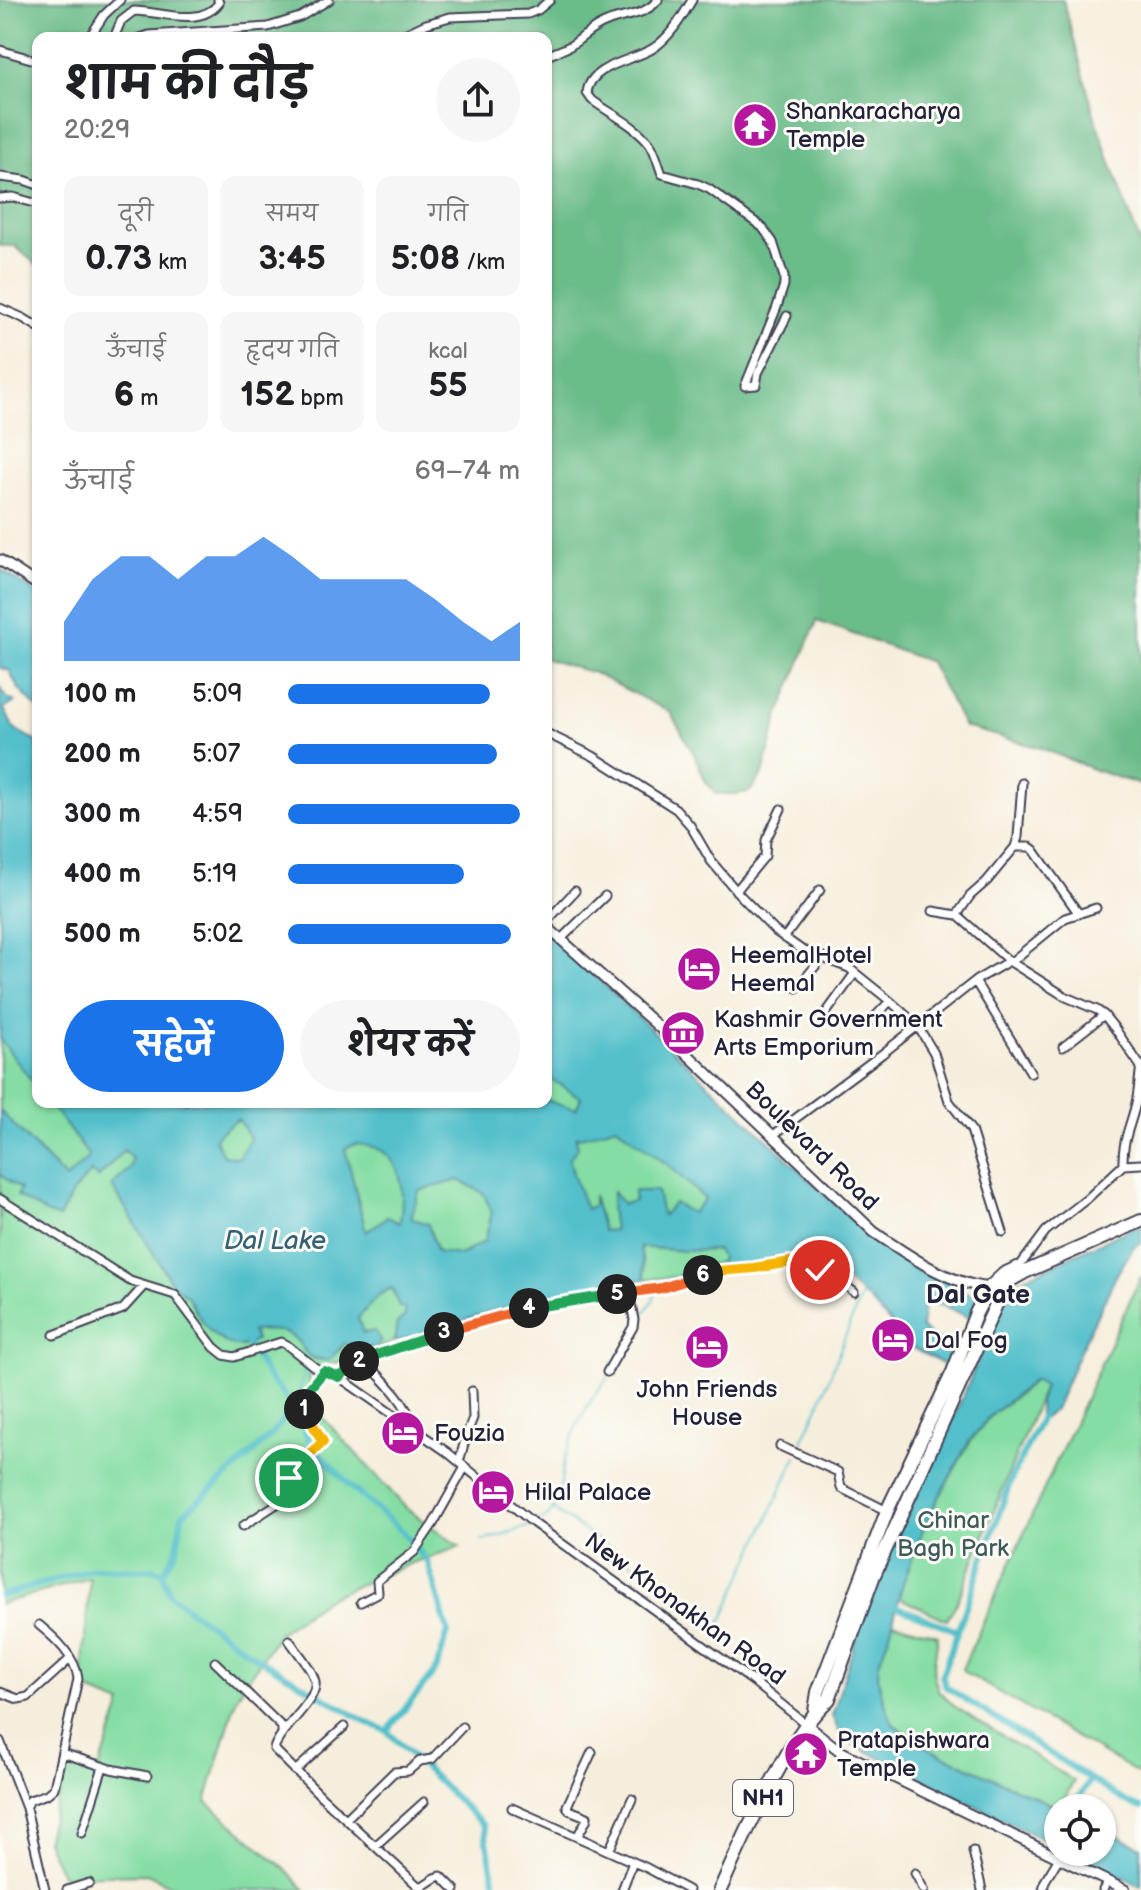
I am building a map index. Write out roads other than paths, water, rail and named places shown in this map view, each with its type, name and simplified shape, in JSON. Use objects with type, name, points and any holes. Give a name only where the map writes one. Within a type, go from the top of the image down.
[{"type":"highway","name":"NH1","points":[[720,1890],[751,1820],[784,1761],[815,1712],[829,1699],[874,1575],[986,1292],[1004,1274],[1141,1214]]},
{"type":"highway","points":[[1004,1287],[1025,1272],[1141,1221]]},
{"type":"highway","name":"NH1","points":[[815,1712],[818,1692],[887,1511],[930,1434],[1004,1287]]},
{"type":"main road","points":[[0,560],[32,581]]},
{"type":"main road","name":"Boulevard Road","points":[[552,929],[874,1232],[907,1254],[960,1281],[986,1292],[1004,1287]]},
{"type":"main road","points":[[807,1725],[840,1751],[1044,1851]]},
{"type":"main road","points":[[1072,1866],[1105,1886],[1125,1890]]},
{"type":"street","points":[[93,32],[104,15],[120,0]]},
{"type":"street","points":[[116,32],[121,21],[134,11],[200,16],[216,8],[218,0]]},
{"type":"street","points":[[194,32],[268,27],[300,17],[329,0]]},
{"type":"street","points":[[407,32],[450,17],[528,14],[550,0]]},
{"type":"street","points":[[552,53],[572,45],[595,26],[644,12],[658,0]]},
{"type":"street","points":[[692,0],[676,25],[653,48],[608,68],[589,83],[587,93],[592,100],[643,136],[657,157],[662,174],[709,189],[762,227],[773,242],[784,285],[745,386],[756,385],[758,373],[787,316]]},
{"type":"street","points":[[0,50],[32,59]]},
{"type":"street","points":[[0,177],[32,183]]},
{"type":"street","points":[[0,198],[13,197],[32,202]]},
{"type":"street","points":[[0,308],[32,323]]},
{"type":"street","points":[[552,736],[593,756],[676,809],[690,825],[711,861],[775,931],[802,950],[849,968],[917,1025],[934,1053],[949,1101],[971,1130],[1003,1232]]},
{"type":"street","points":[[957,915],[970,896],[1015,847],[1022,783]]},
{"type":"street","points":[[736,891],[765,856],[766,840],[781,809]]},
{"type":"street","points":[[1015,847],[1034,850],[1079,914]]},
{"type":"street","points":[[784,938],[820,890]]},
{"type":"street","points":[[552,917],[575,891]]},
{"type":"street","points":[[562,938],[605,896]]},
{"type":"street","points":[[772,1136],[975,981],[1010,962],[1065,918],[1096,908]]},
{"type":"street","points":[[933,911],[957,915],[1010,962],[1066,997],[1104,1015],[1116,1030],[1141,1066],[1136,1103],[1124,1137],[1123,1165]]},
{"type":"street","points":[[797,988],[823,957]]},
{"type":"street","points":[[826,1013],[855,973]]},
{"type":"street","points":[[975,981],[1031,1073]]},
{"type":"street","points":[[871,1021],[890,1001]]},
{"type":"street","points":[[1063,1047],[1104,1015]]},
{"type":"street","points":[[1019,1267],[1046,1231],[1123,1165],[1141,1164]]},
{"type":"street","points":[[0,1199],[143,1287],[123,1309],[54,1335]]},
{"type":"street","points":[[339,1377],[363,1359],[519,1310],[662,1288],[718,1271],[804,1263],[832,1275],[854,1292]]},
{"type":"street","name":"New Khonakhan Road","points":[[143,1287],[175,1295],[214,1347],[224,1355],[234,1357],[281,1342],[304,1361],[339,1377],[417,1431],[535,1524],[743,1673],[807,1725]]},
{"type":"street","points":[[607,1372],[634,1324],[629,1292]]},
{"type":"street","points":[[363,1359],[399,1396],[417,1431]]},
{"type":"street","points":[[243,1526],[294,1492],[289,1474],[322,1443],[306,1415],[302,1401],[320,1370]]},
{"type":"street","points":[[361,1602],[379,1592],[377,1581],[414,1552],[433,1524],[462,1465],[467,1433],[473,1418],[472,1391]]},
{"type":"street","points":[[780,1446],[838,1472],[841,1488],[887,1511]]},
{"type":"street","points":[[26,1808],[30,1800],[54,1788],[78,1679],[70,1659],[39,1625]]},
{"type":"street","points":[[289,1640],[313,1676],[315,1689],[282,1732],[274,1749],[417,1885],[422,1888],[441,1876],[455,1890]]},
{"type":"street","points":[[0,1692],[18,1699],[28,1697],[70,1659]]},
{"type":"street","points":[[215,1662],[282,1727],[282,1732]]},
{"type":"street","points":[[295,1771],[344,1727]]},
{"type":"street","points":[[346,1819],[392,1773],[408,1771],[435,1757],[462,1727]]},
{"type":"street","points":[[0,1741],[26,1808],[45,1890]]},
{"type":"street","points":[[577,1837],[587,1817],[569,1810],[567,1806],[592,1752]]},
{"type":"street","points":[[62,1753],[103,1767],[147,1776]]},
{"type":"street","points":[[82,1833],[103,1767]]},
{"type":"street","points":[[609,1851],[632,1799]]},
{"type":"street","points":[[375,1846],[424,1802]]},
{"type":"street","points":[[512,1808],[688,1890]]},
{"type":"street","points":[[973,1851],[982,1890]]},
{"type":"street","points":[[622,1890],[633,1862]]},
{"type":"street","points":[[1043,1890],[1054,1866]]},
{"type":"street","points":[[915,1873],[924,1890]]},
{"type":"street","points":[[67,1890],[89,1883]]},
{"type":"water","points":[[0,569],[32,590],[32,703],[18,688],[9,670],[0,668]]},
{"type":"water","points":[[0,686],[6,698],[15,702],[4,709],[14,729],[32,739],[32,1081],[0,1039]]},
{"type":"water","name":"Dal Lake","points":[[552,938],[872,1239],[977,1300],[997,1307],[1013,1283],[1141,1224],[1141,1243],[1134,1246],[1116,1276],[1055,1409],[1044,1418],[1039,1416],[1044,1386],[1034,1380],[988,1418],[969,1442],[926,1521],[879,1663],[880,1689],[892,1723],[929,1749],[1044,1801],[1044,1840],[850,1743],[841,1736],[832,1716],[876,1582],[968,1386],[992,1318],[974,1309],[970,1318],[942,1306],[924,1304],[921,1328],[954,1347],[947,1366],[912,1348],[868,1299],[838,1275],[806,1260],[774,1257],[759,1263],[724,1267],[719,1263],[721,1257],[717,1250],[640,1247],[645,1279],[575,1290],[493,1311],[394,1342],[397,1323],[405,1316],[405,1309],[399,1307],[392,1288],[380,1294],[358,1318],[363,1333],[375,1331],[381,1342],[374,1348],[344,1344],[329,1360],[319,1360],[308,1355],[298,1341],[283,1332],[252,1331],[256,1340],[239,1346],[223,1341],[209,1330],[188,1297],[173,1285],[112,1186],[130,1168],[132,1159],[124,1150],[98,1178],[91,1172],[73,1192],[59,1218],[17,1196],[20,1189],[0,1175],[0,1111],[66,1179],[89,1156],[53,1108],[552,1108],[552,1102],[576,1109],[581,1098],[552,1080]],"holes":[[[238,1119],[250,1138],[239,1158],[223,1155],[215,1139]],[[616,1126],[668,1165],[705,1199],[692,1213],[674,1203],[663,1215],[657,1191],[634,1191],[634,1201],[623,1204],[613,1192],[611,1209],[614,1230],[603,1231],[593,1195],[593,1206],[586,1209],[569,1158],[578,1148],[576,1137]],[[357,1144],[379,1149],[395,1166],[401,1184],[402,1204],[400,1223],[387,1217],[366,1232],[345,1148]],[[459,1180],[484,1194],[492,1213],[484,1242],[460,1255],[437,1252],[428,1224],[411,1218],[419,1191]]]},
{"type":"water","points":[[1116,1835],[1141,1847],[1141,1886],[1098,1866],[1116,1866]]},
{"type":"waterway","points":[[637,1320],[651,1304],[658,1284],[721,1264]]},
{"type":"waterway","points":[[798,1450],[862,1293]]},
{"type":"waterway","points":[[248,1345],[268,1377],[294,1407],[310,1443],[350,1486],[403,1532],[428,1563],[448,1632],[436,1670],[387,1731]]},
{"type":"waterway","points":[[536,1523],[547,1517],[556,1504],[565,1456],[574,1432],[617,1361]]},
{"type":"waterway","points":[[294,1407],[307,1365]]},
{"type":"waterway","points":[[163,1573],[177,1549],[182,1515],[244,1461],[294,1407]]},
{"type":"waterway","points":[[1044,1411],[1011,1480],[942,1675],[946,1687],[1128,1803],[1141,1808]]},
{"type":"waterway","points":[[552,1509],[721,1623],[796,1456]]},
{"type":"waterway","points":[[482,1541],[530,1526]]},
{"type":"waterway","points":[[0,1596],[96,1568],[154,1569],[163,1573],[169,1593],[254,1656],[366,1722],[387,1731],[484,1826],[496,1890]]},
{"type":"waterway","points":[[890,1604],[957,1631]]},
{"type":"waterway","points":[[1081,1794],[1091,1779]]},
{"type":"place","name":"Shankaracharya Temple","points":[[755,125]]},
{"type":"place","name":"HeemalHotel Heemal","points":[[699,969]]},
{"type":"place","name":"Kashmir Government Arts Emporium","points":[[683,1033]]},
{"type":"place","name":"Dal Fog","points":[[893,1340]]},
{"type":"place","name":"John Friends House","points":[[707,1347]]},
{"type":"place","name":"Fouzia","points":[[403,1433]]},
{"type":"place","name":"Hilal Palace","points":[[493,1492]]},
{"type":"place","name":"Pratapishwara Temple","points":[[806,1754]]},
{"type":"district","name":"Dal Gate","points":[[978,1295]]},
{"type":"park label","name":"Chinar Bagh Park","points":[[953,1534]]}]
